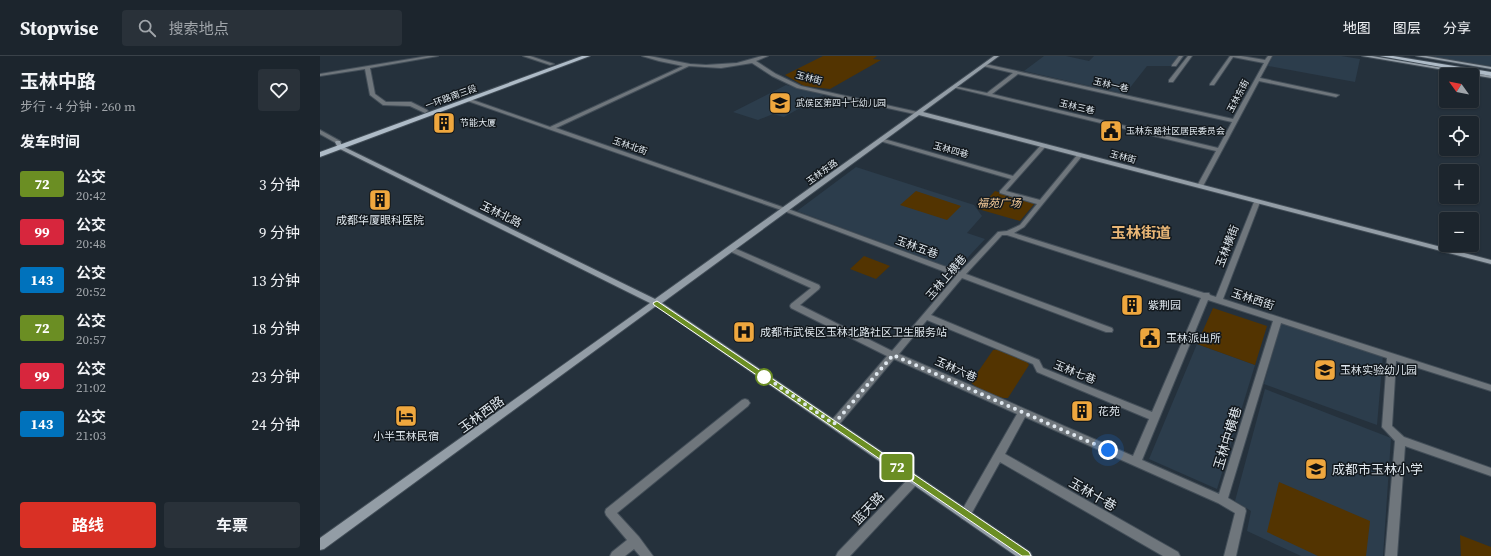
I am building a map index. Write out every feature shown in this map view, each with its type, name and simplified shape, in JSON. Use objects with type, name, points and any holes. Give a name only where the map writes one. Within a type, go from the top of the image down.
[{"type":"main road","name":"一环路南三段","points":[[320,149],[339,145],[574,56]]},
{"type":"main road","name":"一环路南三段","points":[[320,155],[339,145],[425,111],[468,100],[588,56]]},
{"type":"main road","points":[[1383,56],[1491,73]]},
{"type":"main road","points":[[1399,56],[1491,73]]},
{"type":"street","points":[[320,75],[433,56]]},
{"type":"street","points":[[525,56],[552,64]]},
{"type":"street","points":[[644,56],[688,65],[722,66],[754,62],[766,56]]},
{"type":"street","name":"玉林东路","points":[[657,303],[997,56]]},
{"type":"street","points":[[1174,65],[1181,56]]},
{"type":"street","points":[[1171,81],[1190,56]]},
{"type":"street","points":[[1212,84],[1233,56],[1267,62]]},
{"type":"street","name":"玉林东街","points":[[1200,186],[1270,56]]},
{"type":"street","points":[[1364,56],[1491,77]]},
{"type":"street","points":[[1418,56],[1491,68]]},
{"type":"street","name":"玉林街","points":[[754,62],[774,75],[799,87],[919,113],[1491,262]]},
{"type":"street","points":[[552,128],[688,65]]},
{"type":"street","name":"玉林一巷","points":[[985,65],[1235,121]]},
{"type":"street","points":[[367,67],[373,94],[386,104],[410,104],[425,111]]},
{"type":"street","points":[[988,95],[1017,72]]},
{"type":"street","points":[[1257,79],[1336,95]]},
{"type":"street","name":"玉林三巷","points":[[954,87],[1220,150]]},
{"type":"street","name":"玉林北街","points":[[468,100],[786,210]]},
{"type":"street","points":[[320,132],[339,145]]},
{"type":"street","name":"玉林四巷","points":[[882,140],[1015,178]]},
{"type":"street","name":"玉林北路","points":[[339,145],[657,303],[1026,556]]},
{"type":"street","points":[[1042,203],[1002,192],[1044,146]]},
{"type":"street","name":"玉林上横巷","points":[[834,424],[961,275],[1000,233],[1008,233],[1022,226],[1080,155]]},
{"type":"street","name":"玉林横街","points":[[1219,300],[1257,202]]},
{"type":"street","name":"玉林五巷","points":[[786,210],[1109,330]]},
{"type":"street","name":"玉林西街","points":[[1008,233],[1206,295],[1491,388]]},
{"type":"street","name":"玉林六巷","points":[[731,250],[816,287],[794,306],[893,355],[1222,500]]},
{"type":"street","points":[[1136,462],[1206,295]]},
{"type":"street","name":"玉林西路","points":[[320,545],[657,303]]},
{"type":"street","name":"玉林七巷","points":[[926,316],[1036,362],[1040,370],[1154,417]]},
{"type":"street","name":"玉林中横巷","points":[[1222,500],[1278,319]]},
{"type":"street","points":[[1392,356],[1387,427],[1400,440],[1491,472]]},
{"type":"street","points":[[647,556],[610,512],[745,403]]},
{"type":"street","points":[[965,514],[1023,412]]},
{"type":"street","points":[[1391,556],[1400,440]]},
{"type":"street","name":"玉林十巷","points":[[999,456],[1174,556]]},
{"type":"street","name":"蓝天路","points":[[842,556],[914,480]]},
{"type":"street","points":[[1222,500],[1241,511],[1230,556]]},
{"type":"street","points":[[616,556],[635,541]]},
{"type":"shaded area","points":[[1044,56],[1066,56],[1089,61],[1094,56],[1185,56],[1177,66],[1147,66],[1125,94],[1024,71]]},
{"type":"shaded area","points":[[1273,56],[1341,56],[1360,59],[1355,82],[1268,66]]},
{"type":"shaded area","points":[[1435,56],[1491,56],[1491,66],[1435,58]]},
{"type":"shaded area","name":"武侯区第四十七幼儿园","points":[[786,85],[825,94],[784,117],[773,114],[758,120],[733,112]]},
{"type":"shaded area","points":[[856,167],[974,205],[982,216],[967,233],[985,239],[956,270],[797,211]]},
{"type":"shaded area","name":"玉林实验幼儿园","points":[[1281,323],[1383,355],[1377,425],[1264,384]]},
{"type":"shaded area","points":[[1197,344],[1255,365],[1217,489],[1149,459]]},
{"type":"shaded area","name":"成都市玉林小学","points":[[1265,389],[1391,438],[1383,556],[1301,556],[1247,531],[1251,511],[1235,501]]},
{"type":"green space","points":[[823,56],[877,56],[873,59],[881,60],[830,89],[804,86],[785,75]]},
{"type":"green space","points":[[916,191],[961,206],[947,220],[900,205]]},
{"type":"green space","name":"福苑广场","points":[[995,191],[1035,203],[1020,221],[978,209]]},
{"type":"green space","points":[[864,256],[890,266],[876,279],[850,269]]},
{"type":"green space","points":[[1213,308],[1267,326],[1255,365],[1197,344]]},
{"type":"green space","points":[[1000,349],[1026,360],[1029,365],[1008,398],[999,397],[988,393],[978,388],[971,382],[993,350]]},
{"type":"green space","points":[[1279,482],[1370,521],[1366,556],[1318,556],[1267,532]]},
{"type":"green space","points":[[1460,535],[1491,547],[1491,556],[1461,556]]},
{"type":"bus line","name":"72","points":[[657,303],[1026,556]]},
{"type":"place","name":"武侯区第四十七幼儿园","points":[[780,103]]},
{"type":"place","name":"节能大厦","points":[[444,123]]},
{"type":"place","name":"玉林东路社区居民委员会","points":[[1111,131]]},
{"type":"place","name":"成都华厦眼科医院","points":[[380,200]]},
{"type":"place","name":"紫荆园","points":[[1132,305]]},
{"type":"place","name":"成都市武侯区玉林北路社区卫生服务站","points":[[744,332]]},
{"type":"place","name":"玉林派出所","points":[[1150,338]]},
{"type":"place","name":"玉林实验幼儿园","points":[[1325,370]]},
{"type":"place","name":"花苑","points":[[1082,411]]},
{"type":"place","name":"小半玉林民宿","points":[[406,416]]},
{"type":"place","name":"成都市玉林小学","points":[[1316,469]]},
{"type":"district","name":"玉林街道","points":[[1141,233]]},
{"type":"route","points":[[764,377],[761,374],[834,424],[893,355],[1108,450]]}]
